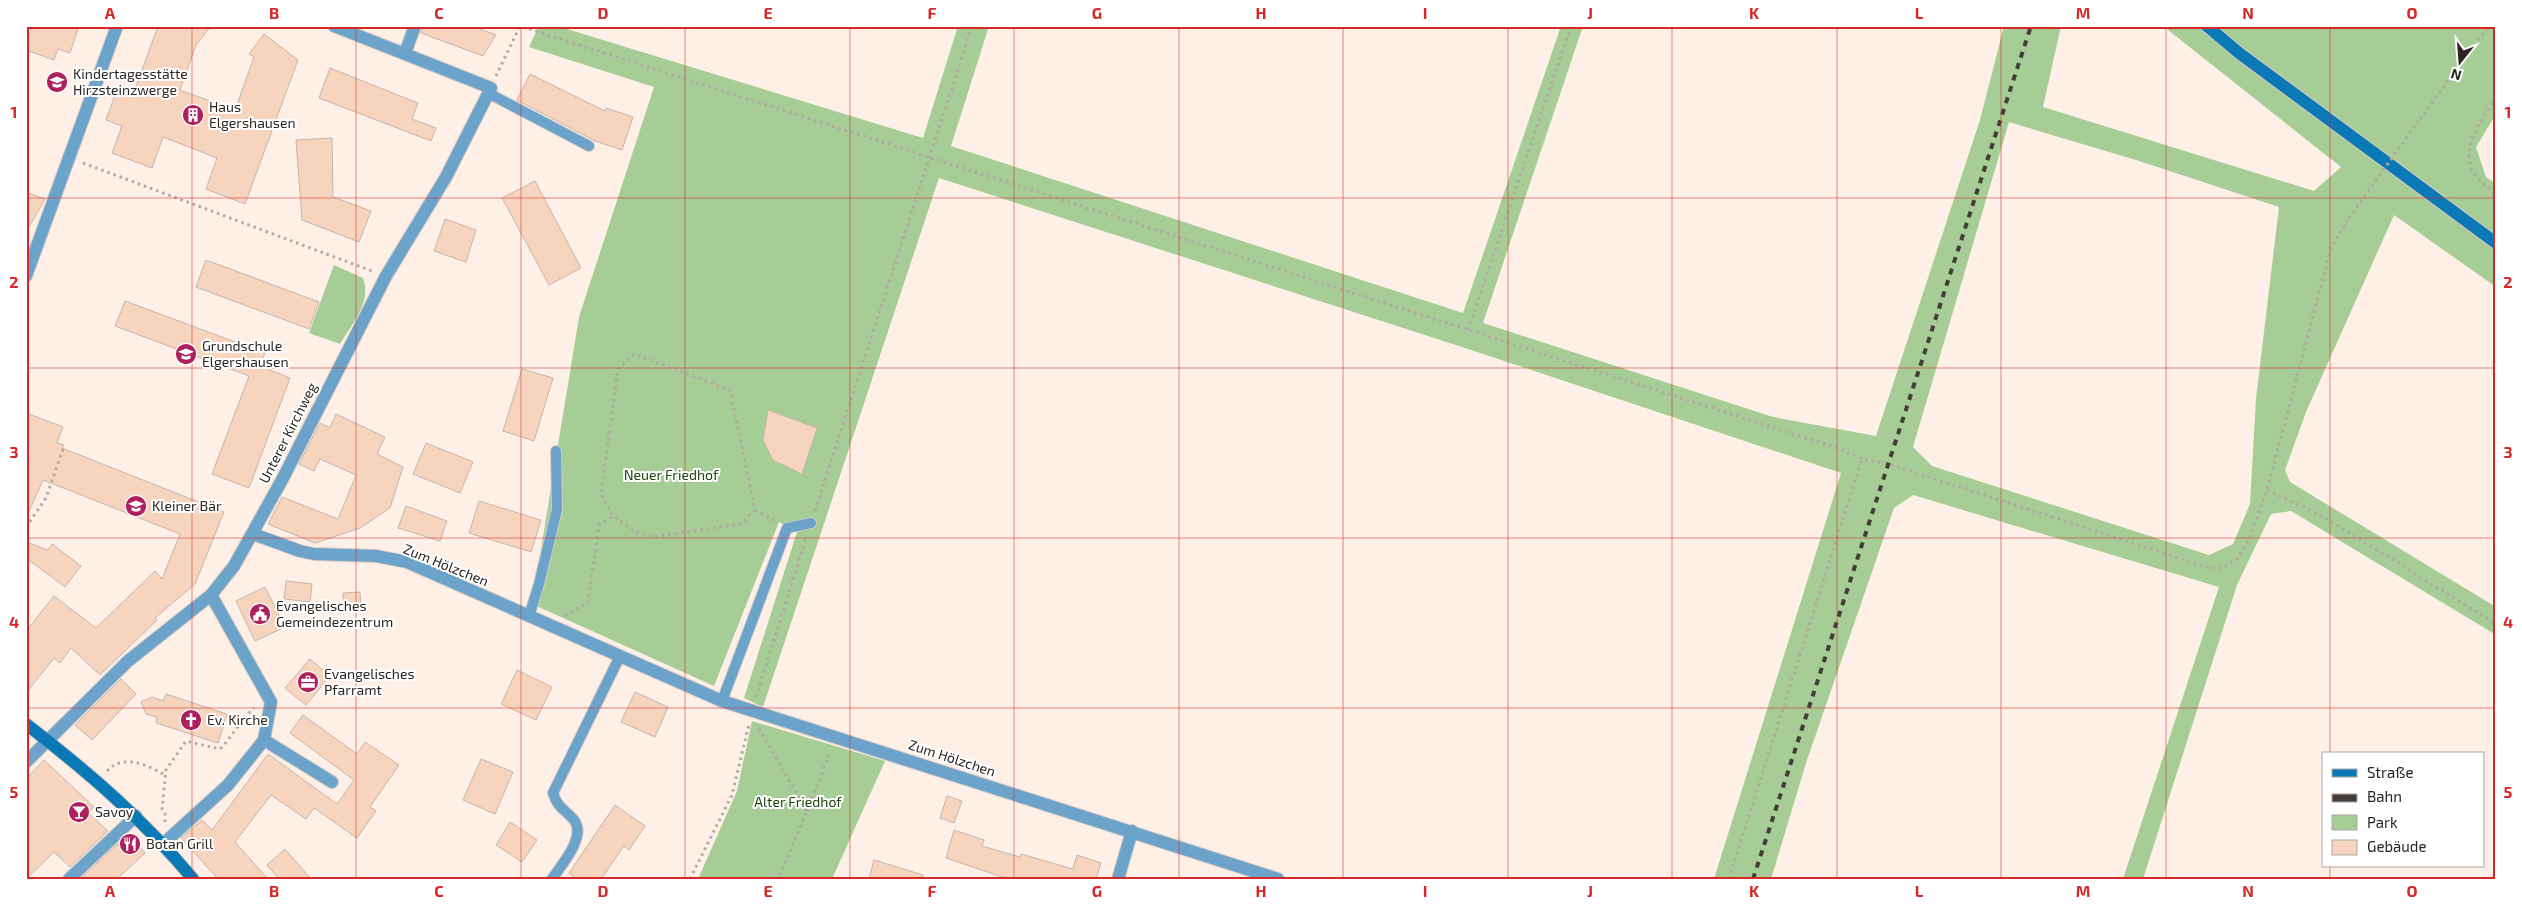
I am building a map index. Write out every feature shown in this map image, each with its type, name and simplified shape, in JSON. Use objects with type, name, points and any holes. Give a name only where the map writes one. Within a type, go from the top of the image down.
[{"type":"main road","points":[[2207,26],[2238,53],[2496,243]]},
{"type":"main road","points":[[26,724],[136,816],[193,879]]},
{"type":"street","points":[[26,276],[117,26]]},
{"type":"street","points":[[334,26],[405,53],[489,91]]},
{"type":"street","points":[[405,53],[415,26]]},
{"type":"street","name":"Unterer Kirchweg","points":[[26,762],[128,661],[211,595],[234,566],[253,534],[386,276],[446,177],[489,91]]},
{"type":"street","name":"Zum Hölzchen","points":[[253,534],[300,552],[376,556],[407,562],[722,701],[1278,879]]},
{"type":"street","points":[[163,844],[228,785],[264,740],[271,702],[211,595]]},
{"type":"street","points":[[264,740],[332,782]]},
{"type":"street","points":[[69,879],[136,816]]},
{"type":"street","points":[[1118,879],[1132,831]]},
{"type":"lane","points":[[489,91],[589,146]]},
{"type":"lane","points":[[529,616],[557,510],[556,450]]},
{"type":"lane","points":[[722,701],[787,528],[811,523]]},
{"type":"lane","points":[[552,879],[575,843],[578,831],[575,821],[556,804],[553,793],[620,656]]},
{"type":"path","points":[[489,91],[520,26],[1840,449],[1862,459],[1888,464],[2209,568],[2222,568],[2237,559],[2248,541],[2267,490],[2331,248],[2349,218],[2488,26]]},
{"type":"path","points":[[690,879],[732,795],[752,710],[972,26]]},
{"type":"path","points":[[1468,330],[1571,26]]},
{"type":"path","points":[[2496,97],[2472,138],[2468,155],[2472,173],[2496,194]]},
{"type":"path","points":[[68,158],[386,276]]},
{"type":"path","points":[[755,510],[741,524],[652,537],[636,532],[613,516],[601,494],[618,370],[634,354],[730,390],[755,510],[787,528]]},
{"type":"path","points":[[26,527],[46,498],[64,449]]},
{"type":"path","points":[[1729,879],[1862,459]]},
{"type":"path","points":[[2267,490],[2322,516],[2496,624]]},
{"type":"path","points":[[552,626],[588,602],[599,525],[613,516]]},
{"type":"path","points":[[163,844],[165,814],[162,809],[166,770],[186,741],[220,749],[242,719],[254,708],[271,702]]},
{"type":"path","points":[[752,710],[759,729],[807,811]]},
{"type":"path","points":[[778,879],[829,755]]},
{"type":"path","points":[[97,782],[110,768],[123,760],[165,775]]},
{"type":"green space","name":"Neuer Friedhof","points":[[539,26],[557,26],[923,138],[958,26],[989,26],[951,146],[1463,313],[1561,26],[1583,26],[1483,323],[1773,417],[1876,436],[1980,120],[2004,26],[2061,26],[2043,107],[2314,191],[2341,167],[2163,26],[2496,26],[2496,114],[2476,147],[2486,177],[2496,184],[2496,287],[2394,215],[2306,412],[2285,470],[2290,482],[2496,607],[2496,635],[2291,511],[2271,514],[2237,585],[2143,879],[2123,879],[2219,587],[1913,495],[1894,508],[1807,760],[1771,879],[1714,879],[1841,473],[1462,347],[939,178],[763,707],[744,698],[797,532],[779,522],[714,686],[532,604],[579,317],[654,87],[529,47]],"holes":[[[2009,122],[2136,160],[2279,207],[2256,399],[2250,504],[2233,544],[2209,555],[1932,466],[1913,447]]]},
{"type":"green space","points":[[334,265],[363,278],[365,287],[363,304],[355,321],[340,344],[309,333]]},
{"type":"green space","name":"Alter Friedhof","points":[[752,721],[885,761],[832,879],[698,879],[737,791]]},
{"type":"building","points":[[32,26],[79,26],[70,53],[58,49],[54,60],[26,50],[26,41]]},
{"type":"building","name":"Haus Elgershausen","points":[[158,26],[211,26],[196,45],[180,90],[235,110],[254,57],[249,54],[264,34],[298,60],[245,204],[206,189],[217,158],[163,137],[152,168],[112,153],[122,126],[106,120],[118,87],[134,92]]},
{"type":"building","points":[[423,26],[472,26],[496,35],[483,56],[421,33]]},
{"type":"building","points":[[330,68],[418,103],[412,119],[436,128],[431,141],[319,98]]},
{"type":"building","points":[[530,74],[605,111],[606,108],[633,117],[622,150],[595,141],[517,100]]},
{"type":"building","points":[[332,138],[333,197],[371,211],[359,242],[302,220],[296,140]]},
{"type":"building","points":[[535,181],[581,268],[549,285],[502,198]]},
{"type":"building","points":[[26,192],[45,199],[26,232]]},
{"type":"building","points":[[445,219],[476,230],[466,262],[434,251]]},
{"type":"building","points":[[206,260],[319,302],[309,329],[196,287]]},
{"type":"building","points":[[125,301],[265,353],[260,366],[290,378],[249,488],[212,474],[249,376],[115,326]]},
{"type":"building","points":[[522,369],[553,378],[534,441],[503,431]]},
{"type":"building","points":[[768,410],[817,428],[802,474],[773,460],[763,440]]},
{"type":"building","points":[[26,413],[63,427],[57,443],[64,445],[62,448],[224,512],[195,584],[155,618],[157,620],[100,675],[71,648],[60,663],[54,658],[26,693],[26,631],[54,596],[96,628],[155,571],[162,579],[180,534],[43,480],[26,518]]},
{"type":"building","points":[[336,414],[385,437],[377,454],[403,467],[390,508],[360,528],[315,543],[268,524],[282,497],[338,519],[356,475],[320,459],[314,471],[299,464],[320,423],[330,428]]},
{"type":"building","points":[[426,443],[473,462],[460,493],[413,474]]},
{"type":"building","points":[[479,501],[541,520],[531,552],[469,533]]},
{"type":"building","points":[[406,506],[447,521],[440,541],[398,528]]},
{"type":"building","points":[[26,542],[48,550],[52,544],[81,566],[65,587],[26,558]]},
{"type":"building","points":[[286,581],[312,584],[310,602],[284,599]]},
{"type":"building","name":"Evangelisches Gemeindezentrum","points":[[265,587],[285,627],[255,641],[236,601]]},
{"type":"building","points":[[360,592],[361,610],[344,612],[343,593]]},
{"type":"building","name":"Evangelisches Pfarramt","points":[[310,659],[330,676],[306,705],[285,688]]},
{"type":"building","points":[[517,670],[552,687],[536,720],[501,704]]},
{"type":"building","points":[[121,679],[136,694],[92,740],[75,725]]},
{"type":"building","points":[[635,692],[668,707],[655,737],[621,722]]},
{"type":"building","name":"Ev. Kirche","points":[[166,694],[227,714],[218,743],[156,723],[157,717],[146,714],[141,702],[152,697],[163,701]]},
{"type":"building","points":[[303,715],[357,754],[365,742],[399,765],[370,807],[376,811],[357,838],[314,808],[306,819],[271,795],[235,842],[268,879],[218,879],[181,838],[202,820],[212,830],[268,754],[337,804],[354,780],[290,733]]},
{"type":"building","points":[[481,759],[513,772],[495,814],[463,800]]},
{"type":"building","points":[[44,760],[94,807],[88,813],[108,831],[70,867],[54,852],[26,879],[26,779]]},
{"type":"building","points":[[947,796],[962,801],[954,823],[940,818]]},
{"type":"building","points":[[615,805],[645,826],[629,850],[624,846],[601,879],[577,879],[569,873]]},
{"type":"building","points":[[510,822],[537,840],[522,862],[496,845]]},
{"type":"building","points":[[954,830],[984,840],[982,846],[1020,857],[1021,854],[1073,869],[1077,855],[1101,863],[1096,879],[1008,879],[946,858]]},
{"type":"building","points":[[128,834],[145,853],[117,879],[81,878]]},
{"type":"building","points":[[285,849],[311,879],[279,879],[267,865]]},
{"type":"building","points":[[874,860],[923,875],[923,879],[869,879]]},
{"type":"railway","points":[[1753,879],[2031,26]]},
{"type":"place","name":"Kindertagesstätte Hirzsteinzwerge","points":[[57,82]]},
{"type":"place","name":"Haus Elgershausen","points":[[193,115]]},
{"type":"place","name":"Grundschule Elgershausen","points":[[186,354]]},
{"type":"place","name":"Kleiner Bär","points":[[136,506]]},
{"type":"place","name":"Evangelisches Gemeindezentrum","points":[[260,614]]},
{"type":"place","name":"Evangelisches Pfarramt","points":[[308,682]]},
{"type":"place","name":"Ev. Kirche","points":[[191,720]]},
{"type":"place","name":"Savoy","points":[[79,812]]},
{"type":"place","name":"Botan Grill","points":[[130,844]]}]
